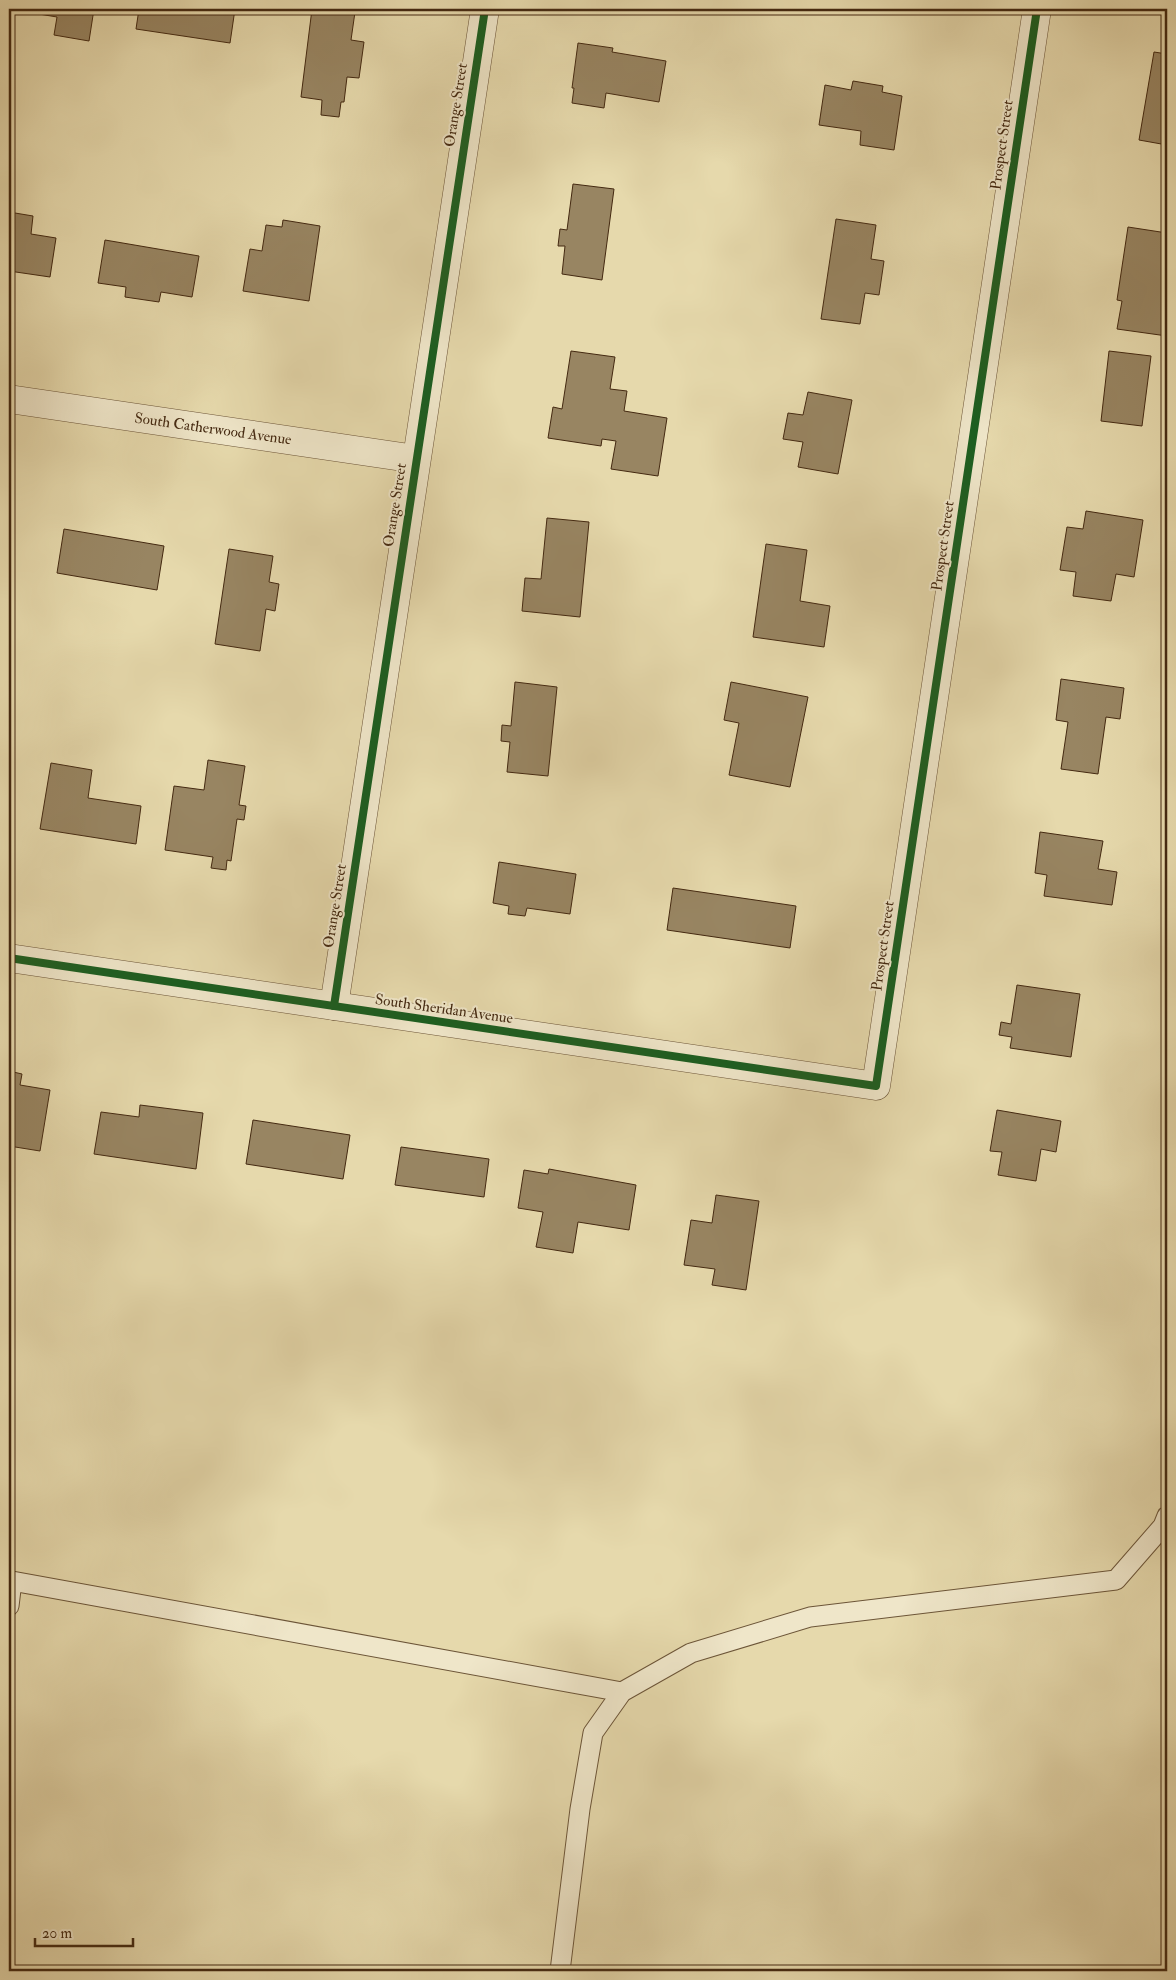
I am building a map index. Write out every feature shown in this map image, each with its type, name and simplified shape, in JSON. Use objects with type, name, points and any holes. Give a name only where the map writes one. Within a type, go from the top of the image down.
[{"type":"street","name":"Orange Street","points":[[334,1006],[484,9]]},
{"type":"street","name":"Prospect Street","points":[[876,1086],[1036,9]]},
{"type":"street","name":"South Catherwood Avenue","points":[[9,399],[416,459]]},
{"type":"street","name":"South Sheridan Avenue","points":[[9,958],[876,1086]]},
{"type":"lane","points":[[560,1971],[580,1809],[592,1733],[622,1692],[691,1653],[810,1617],[1116,1580],[1163,1526],[1167,1516]]},
{"type":"lane","points":[[9,1606],[12,1582],[622,1692]]},
{"type":"building","points":[[9,9],[94,9],[89,41],[54,35],[57,17]]},
{"type":"building","points":[[139,9],[235,9],[230,43],[136,29]]},
{"type":"building","points":[[312,9],[355,12],[351,40],[364,42],[359,78],[347,77],[344,102],[341,102],[339,117],[321,115],[322,100],[301,97]]},
{"type":"building","points":[[578,43],[613,48],[612,52],[666,61],[659,102],[606,93],[604,108],[572,103]]},
{"type":"building","points":[[1154,52],[1167,54],[1167,145],[1139,140]]},
{"type":"building","points":[[853,81],[883,86],[882,92],[902,96],[894,150],[860,145],[861,131],[819,125],[825,85],[851,90]]},
{"type":"building","points":[[573,184],[614,189],[602,280],[562,274],[565,246],[558,246],[560,229],[567,230]]},
{"type":"building","points":[[9,212],[33,216],[31,234],[56,238],[50,277],[9,271]]},
{"type":"building","points":[[836,219],[876,225],[871,259],[884,261],[879,295],[865,293],[860,324],[821,319]]},
{"type":"building","points":[[283,220],[320,226],[309,301],[243,291],[250,249],[262,251],[266,225],[282,227]]},
{"type":"building","points":[[1128,227],[1167,233],[1165,261],[1167,261],[1167,336],[1117,329],[1122,301],[1117,300]]},
{"type":"building","points":[[105,240],[199,256],[192,297],[161,292],[159,302],[125,297],[126,287],[98,283]]},
{"type":"building","points":[[571,351],[615,357],[610,389],[627,391],[624,411],[667,418],[658,476],[611,469],[616,441],[602,439],[601,446],[548,438],[553,407],[562,409]]},
{"type":"building","points":[[1109,351],[1151,356],[1142,426],[1101,421]]},
{"type":"building","points":[[808,392],[852,400],[838,474],[798,467],[803,442],[783,439],[788,413],[803,415]]},
{"type":"building","points":[[1086,511],[1143,520],[1134,577],[1116,574],[1111,601],[1073,596],[1076,572],[1060,570],[1067,527],[1083,529]]},
{"type":"building","points":[[547,518],[589,522],[580,617],[522,611],[525,578],[541,579]]},
{"type":"building","points":[[64,529],[164,546],[157,590],[57,573]]},
{"type":"building","points":[[766,544],[807,550],[800,601],[830,606],[824,647],[753,637]]},
{"type":"building","points":[[229,549],[273,556],[269,582],[279,584],[275,611],[266,609],[260,651],[215,644]]},
{"type":"building","points":[[1061,679],[1124,688],[1120,719],[1106,717],[1098,774],[1061,769],[1068,722],[1056,720]]},
{"type":"building","points":[[515,682],[557,687],[548,776],[507,772],[510,742],[501,741],[502,725],[511,726]]},
{"type":"building","points":[[731,682],[808,697],[790,787],[729,775],[739,723],[724,720]]},
{"type":"building","points":[[208,760],[245,766],[239,805],[246,806],[244,820],[237,819],[231,861],[227,860],[226,870],[211,868],[213,857],[165,850],[174,786],[204,790]]},
{"type":"building","points":[[51,763],[92,770],[88,798],[141,806],[136,844],[40,829]]},
{"type":"building","points":[[1040,832],[1103,841],[1098,869],[1117,872],[1112,905],[1044,896],[1047,875],[1035,873]]},
{"type":"building","points":[[499,862],[576,874],[570,914],[527,908],[525,916],[508,914],[509,906],[493,903]]},
{"type":"building","points":[[673,888],[796,906],[790,948],[667,930]]},
{"type":"building","points":[[1017,985],[1080,994],[1071,1057],[1010,1048],[1012,1037],[999,1035],[1001,1022],[1011,1024]]},
{"type":"building","points":[[9,1071],[22,1074],[20,1085],[50,1090],[40,1151],[9,1146]]},
{"type":"building","points":[[140,1105],[203,1113],[196,1169],[94,1154],[101,1112],[139,1117]]},
{"type":"building","points":[[997,1110],[1061,1121],[1056,1152],[1041,1149],[1036,1181],[998,1175],[1002,1152],[990,1151]]},
{"type":"building","points":[[253,1120],[350,1135],[343,1179],[246,1164]]},
{"type":"building","points":[[401,1147],[489,1159],[484,1197],[395,1185]]},
{"type":"building","points":[[549,1169],[636,1185],[629,1230],[578,1222],[573,1253],[536,1247],[543,1212],[518,1208],[524,1170],[548,1174]]},
{"type":"building","points":[[716,1195],[759,1201],[746,1290],[712,1285],[715,1269],[684,1265],[691,1220],[712,1223]]},
{"type":"cycle path","points":[[334,1006],[485,9]]},
{"type":"cycle path","points":[[9,958],[876,1086],[1037,9]]}]
